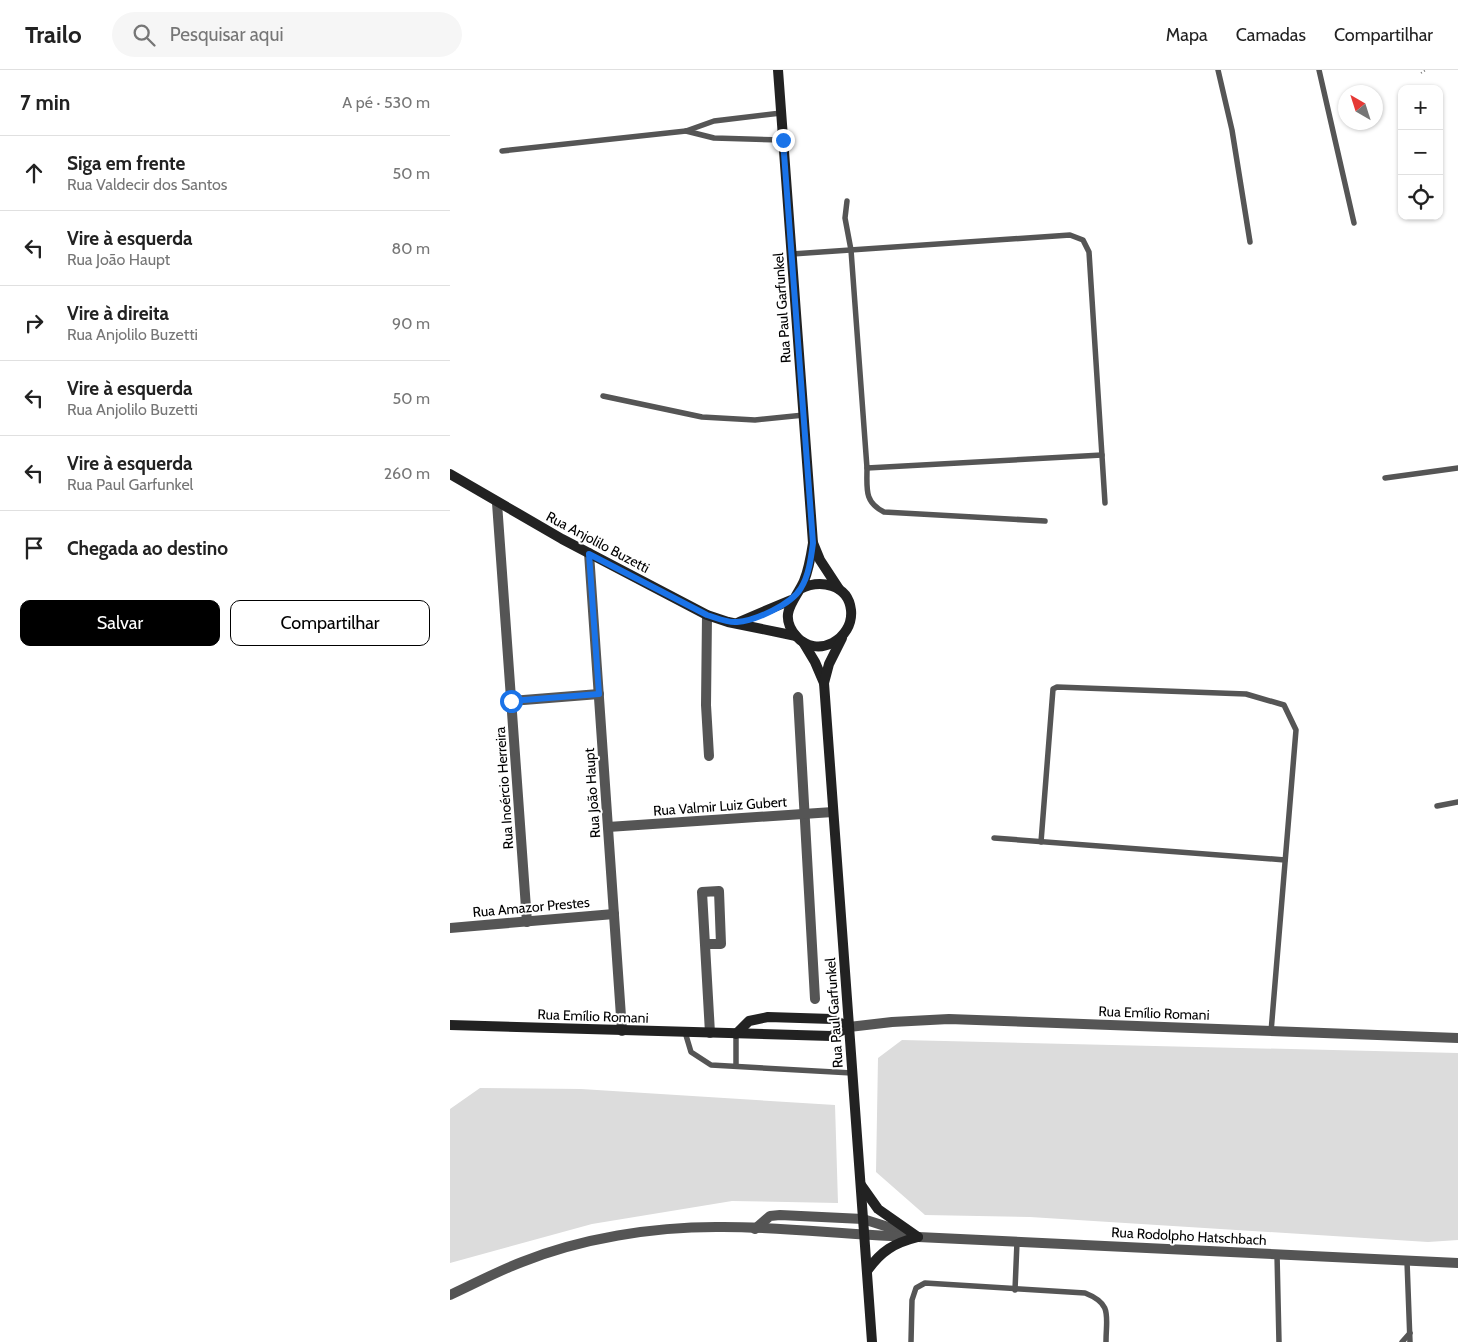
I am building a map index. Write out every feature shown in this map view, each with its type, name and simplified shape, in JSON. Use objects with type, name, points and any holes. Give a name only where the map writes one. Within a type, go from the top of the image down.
[{"type":"main road","name":"Rua Paul Garfunkel","points":[[778,70],[813,543],[808,568],[800,589]]},
{"type":"main road","name":"Rua Anjolilo Buzetti","points":[[450,474],[497,503],[589,554],[707,615],[799,639]]},
{"type":"main road","name":"Rua Paul Garfunkel","points":[[813,543],[820,560],[839,590]]},
{"type":"main road","points":[[738,622],[791,600],[800,589],[820,583],[839,590],[850,607],[850,622],[843,636],[836,641],[819,646],[799,639],[788,619],[791,600]]},
{"type":"main road","name":"Rua Paul Garfunkel","points":[[824,683],[833,656],[843,636]]},
{"type":"main road","name":"Rua Paul Garfunkel","points":[[799,639],[815,662],[824,683],[872,1342]]},
{"type":"main road","name":"Rua Emílio Romani","points":[[736,1034],[749,1021],[768,1017],[832,1019],[849,1027]]},
{"type":"main road","name":"Rua Emílio Romani","points":[[450,1025],[831,1036],[849,1027]]},
{"type":"main road","points":[[861,1184],[878,1209],[918,1237]]},
{"type":"main road","points":[[867,1271],[883,1251],[900,1242],[918,1237]]},
{"type":"street","name":"Rua Inoércio Herreira","points":[[497,503],[527,922]]},
{"type":"street","name":"Rua João Haupt","points":[[589,554],[622,1030]]},
{"type":"street","points":[[707,615],[706,705],[709,756]]},
{"type":"street","points":[[511,701],[599,694]]},
{"type":"street","points":[[798,696],[815,999]]},
{"type":"street","name":"Rua Valmir Luiz Gubert","points":[[608,827],[833,812]]},
{"type":"street","points":[[705,944],[721,944],[719,891],[702,892],[710,1033]]},
{"type":"street","name":"Rua Amazor Prestes","points":[[450,928],[614,914]]},
{"type":"street","name":"Rua Emílio Romani","points":[[849,1027],[892,1022],[949,1019],[1458,1038]]},
{"type":"street","name":"Rua Rodolpho Hatschbach","points":[[755,1229],[770,1216],[780,1215],[863,1219],[918,1237]]},
{"type":"street","name":"Rua Rodolpho Hatschbach","points":[[450,1295],[523,1261],[598,1240],[694,1228],[755,1229],[864,1236],[918,1237],[1458,1264]]},
{"type":"lane","points":[[1218,70],[1232,130],[1250,242]]},
{"type":"lane","points":[[1319,70],[1354,223]]},
{"type":"lane","points":[[502,151],[686,131],[714,122],[782,113]]},
{"type":"lane","points":[[686,131],[714,138],[783,140]]},
{"type":"lane","points":[[847,201],[845,218],[851,250],[867,468],[867,493],[873,506],[884,512],[1045,521]]},
{"type":"lane","points":[[792,254],[1070,234],[1083,240],[1089,252],[1105,503]]},
{"type":"lane","points":[[603,396],[702,417],[755,420],[804,415]]},
{"type":"lane","points":[[867,468],[1102,455]]},
{"type":"lane","points":[[1385,478],[1458,468]]},
{"type":"lane","points":[[1041,842],[1053,689],[1057,687],[1246,694],[1284,705],[1296,730],[1270,1032]]},
{"type":"lane","points":[[1437,806],[1458,802]]},
{"type":"lane","points":[[994,838],[1285,860]]},
{"type":"lane","points":[[685,1032],[691,1052],[711,1065],[852,1073]]},
{"type":"lane","points":[[736,1034],[736,1066]]},
{"type":"lane","points":[[1015,1290],[1017,1242]]},
{"type":"lane","points":[[1277,1254],[1279,1342]]},
{"type":"lane","points":[[1407,1261],[1410,1342]]},
{"type":"lane","points":[[911,1342],[912,1300],[916,1288],[925,1283],[1085,1293],[1099,1299],[1106,1310],[1106,1342]]},
{"type":"lane","points":[[1402,1342],[1410,1333]]},
{"type":"path","points":[[1421,73],[1426,70]]},
{"type":"shaded area","points":[[902,1040],[1458,1053],[1458,1240],[1428,1242],[1030,1217],[925,1215],[876,1172],[878,1058]]},
{"type":"shaded area","points":[[480,1088],[581,1089],[835,1105],[838,1203],[732,1201],[592,1224],[450,1263],[450,1109]]},
{"type":"route","points":[[511,701],[599,694],[589,554],[707,615],[728,622],[738,622],[770,611],[791,600],[800,589],[808,568],[813,543],[783,140]]}]
